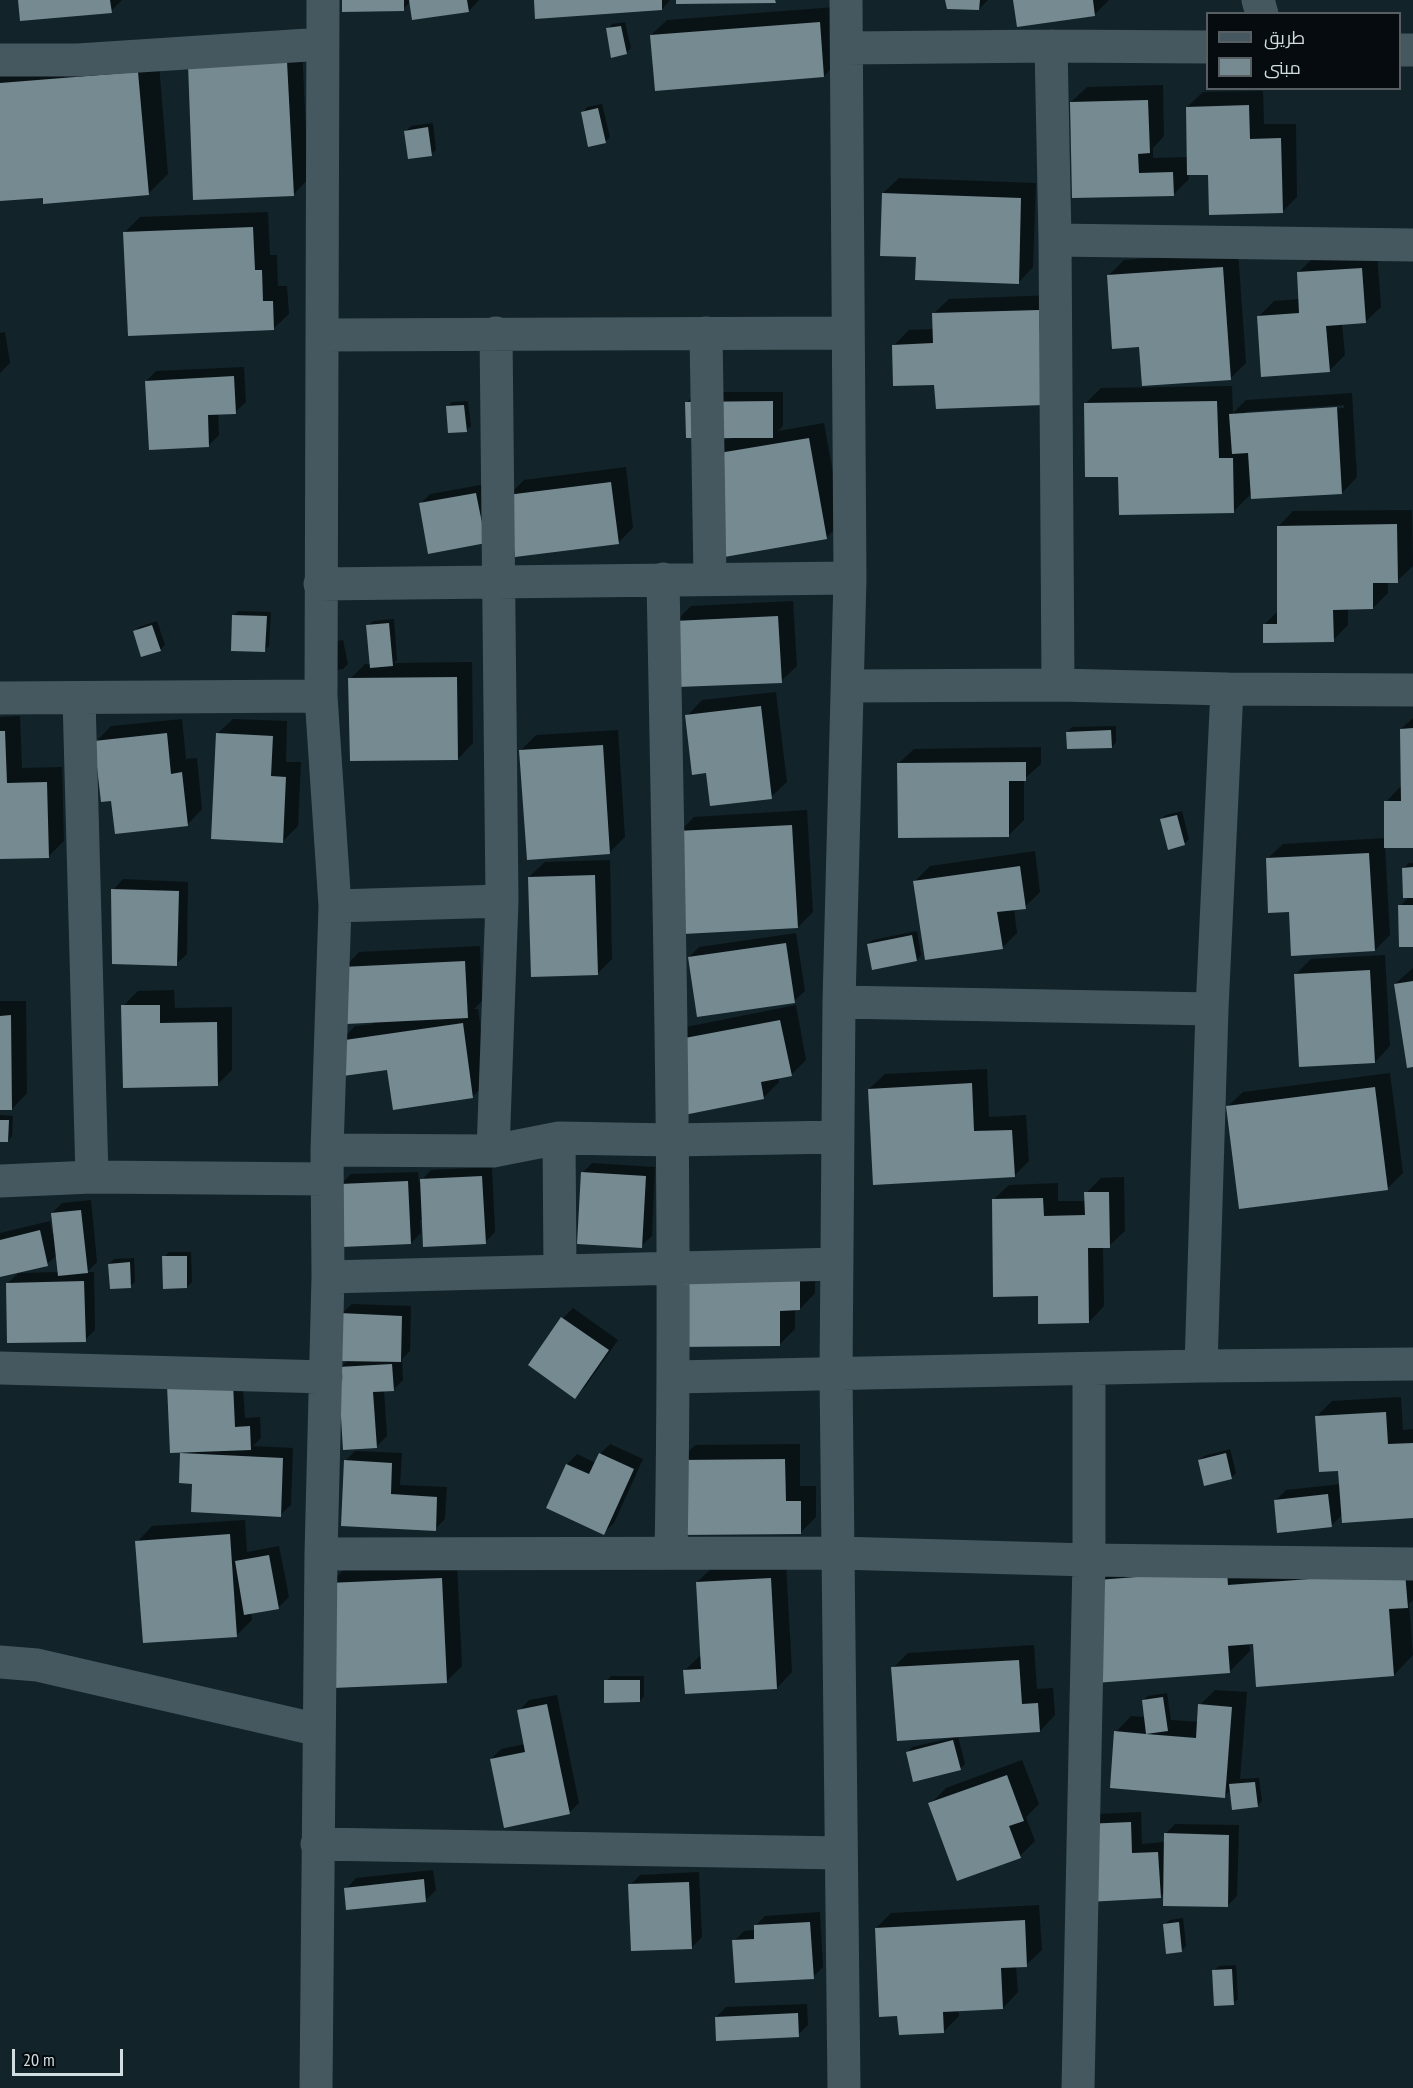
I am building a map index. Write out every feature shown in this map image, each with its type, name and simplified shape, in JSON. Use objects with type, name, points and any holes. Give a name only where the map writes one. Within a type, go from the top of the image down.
[{"type":"street","points":[[316,2088],[321,1554],[328,1277],[327,1165],[335,906],[321,696],[324,0]]},
{"type":"street","points":[[844,2088],[836,1374],[839,1002],[850,578],[846,0]]},
{"type":"street","points":[[0,60],[78,60],[323,44]]},
{"type":"street","points":[[1051,46],[1055,240],[1058,684]]},
{"type":"street","points":[[847,48],[1206,47]]},
{"type":"street","points":[[1055,240],[1413,245]]},
{"type":"street","points":[[494,1151],[502,901],[496,333]]},
{"type":"street","points":[[706,333],[710,579]]},
{"type":"street","points":[[322,335],[847,333]]},
{"type":"street","points":[[320,584],[499,580],[850,578]]},
{"type":"street","points":[[663,579],[674,1140],[671,1552]]},
{"type":"street","points":[[848,686],[1058,684],[1227,689],[1413,690]]},
{"type":"street","points":[[1201,1365],[1212,1009],[1227,689]]},
{"type":"street","points":[[0,698],[321,696]]},
{"type":"street","points":[[79,698],[92,1177]]},
{"type":"street","points":[[335,906],[502,901]]},
{"type":"street","points":[[839,1002],[1212,1009]]},
{"type":"street","points":[[0,1181],[327,1165],[494,1151],[560,1138],[674,1140],[838,1137]]},
{"type":"street","points":[[560,1138],[560,1270]]},
{"type":"street","points":[[328,1277],[837,1264]]},
{"type":"street","points":[[674,1377],[1201,1365],[1413,1364]]},
{"type":"street","points":[[0,1368],[326,1377]]},
{"type":"street","points":[[1078,2088],[1089,1560],[1089,1369]]},
{"type":"street","points":[[321,1554],[838,1553],[1089,1560],[1413,1564]]},
{"type":"street","points":[[0,1662],[37,1665],[319,1730]]},
{"type":"street","points":[[317,1844],[841,1853]]},
{"type":"building","points":[[18,0],[110,0],[112,13],[20,21]]},
{"type":"building","points":[[342,0],[404,0],[404,11],[342,12]]},
{"type":"building","points":[[409,0],[467,0],[469,12],[412,20]]},
{"type":"building","points":[[534,0],[662,0],[662,10],[535,19]]},
{"type":"building","points":[[676,0],[775,0],[776,3],[676,4]]},
{"type":"building","points":[[945,0],[980,0],[979,10],[947,9]]},
{"type":"building","points":[[1013,0],[1093,0],[1095,16],[1017,27]]},
{"type":"building","points":[[820,22],[824,77],[655,91],[650,35]]},
{"type":"building","points":[[621,26],[627,54],[611,58],[606,28]]},
{"type":"building","points":[[287,61],[294,196],[193,200],[188,64]]},
{"type":"building","points":[[138,72],[149,195],[43,204],[43,198],[0,201],[0,83]]},
{"type":"building","points":[[1148,100],[1150,153],[1138,154],[1139,173],[1173,172],[1174,196],[1072,198],[1070,102]]},
{"type":"building","points":[[1249,105],[1250,139],[1281,138],[1283,213],[1209,215],[1208,175],[1187,175],[1186,107]]},
{"type":"building","points":[[598,108],[606,143],[588,147],[581,112]]},
{"type":"building","points":[[428,127],[432,156],[408,159],[404,131]]},
{"type":"building","points":[[882,193],[1021,198],[1019,284],[915,280],[916,257],[880,256]]},
{"type":"building","points":[[253,227],[255,270],[262,270],[263,301],[273,301],[274,330],[128,336],[123,232]]},
{"type":"building","points":[[1223,267],[1231,380],[1142,386],[1139,347],[1112,349],[1107,275]]},
{"type":"building","points":[[1362,268],[1366,323],[1326,326],[1330,372],[1261,377],[1257,316],[1299,313],[1297,272]]},
{"type":"building","points":[[1039,310],[1043,405],[936,409],[934,385],[893,386],[892,345],[933,343],[932,313]]},
{"type":"building","points":[[234,376],[236,414],[208,415],[209,447],[149,450],[145,381]]},
{"type":"building","points":[[773,401],[773,438],[686,438],[685,402]]},
{"type":"building","points":[[1217,401],[1219,458],[1233,458],[1234,513],[1119,515],[1118,477],[1085,477],[1084,403]]},
{"type":"building","points":[[464,405],[467,432],[448,433],[446,406]]},
{"type":"building","points":[[1337,407],[1342,494],[1251,499],[1248,453],[1232,454],[1229,414]]},
{"type":"building","points":[[809,438],[827,539],[713,559],[695,457]]},
{"type":"building","points":[[611,482],[619,544],[515,557],[507,495]]},
{"type":"building","points":[[476,493],[486,543],[428,554],[419,503]]},
{"type":"building","points":[[1397,524],[1398,583],[1373,583],[1373,609],[1333,610],[1334,642],[1263,643],[1263,624],[1277,624],[1277,526]]},
{"type":"building","points":[[232,615],[267,616],[265,652],[231,651]]},
{"type":"building","points":[[778,616],[782,683],[678,687],[674,621]]},
{"type":"building","points":[[389,623],[393,666],[370,668],[366,625]]},
{"type":"building","points":[[152,625],[161,651],[141,657],[133,631]]},
{"type":"building","points":[[457,677],[458,760],[350,761],[348,678]]},
{"type":"building","points":[[761,706],[772,799],[710,806],[706,773],[692,775],[685,715]]},
{"type":"building","points":[[1413,728],[1413,848],[1384,848],[1384,801],[1401,801],[1400,729]]},
{"type":"building","points":[[1111,730],[1112,748],[1067,749],[1066,732]]},
{"type":"building","points":[[0,731],[5,731],[7,783],[47,782],[49,858],[0,859]]},
{"type":"building","points":[[167,733],[171,774],[182,772],[188,826],[115,834],[111,801],[101,802],[94,741]]},
{"type":"building","points":[[216,733],[273,736],[271,776],[286,777],[283,843],[211,839]]},
{"type":"building","points":[[603,745],[610,854],[527,860],[519,750]]},
{"type":"building","points":[[1026,762],[1026,781],[1009,781],[1009,837],[898,838],[897,763]]},
{"type":"building","points":[[1177,815],[1185,845],[1168,850],[1160,819]]},
{"type":"building","points":[[792,825],[798,928],[683,934],[677,831]]},
{"type":"building","points":[[1369,853],[1375,951],[1291,956],[1289,912],[1268,913],[1266,858]]},
{"type":"building","points":[[1020,866],[1026,909],[997,912],[1003,949],[925,960],[913,881]]},
{"type":"building","points":[[1413,867],[1413,898],[1403,898],[1402,868]]},
{"type":"building","points":[[595,875],[598,975],[531,977],[528,877]]},
{"type":"building","points":[[111,889],[179,891],[177,966],[112,964]]},
{"type":"building","points":[[1398,905],[1413,905],[1413,947],[1399,947]]},
{"type":"building","points":[[912,935],[917,961],[872,970],[867,944]]},
{"type":"building","points":[[786,943],[795,1003],[697,1017],[688,957]]},
{"type":"building","points":[[465,961],[468,1018],[346,1024],[342,967]]},
{"type":"building","points":[[1370,970],[1375,1063],[1299,1067],[1294,974]]},
{"type":"building","points":[[1413,981],[1413,1067],[1407,1068],[1394,984]]},
{"type":"building","points":[[121,1005],[160,1005],[160,1023],[217,1022],[218,1086],[123,1088]]},
{"type":"building","points":[[11,1015],[12,1110],[0,1110],[0,1016]]},
{"type":"building","points":[[780,1020],[792,1076],[761,1082],[764,1099],[684,1115],[669,1041]]},
{"type":"building","points":[[463,1023],[473,1098],[393,1110],[387,1070],[343,1076],[338,1041]]},
{"type":"building","points":[[972,1083],[974,1131],[1012,1130],[1015,1177],[873,1185],[868,1089]]},
{"type":"building","points":[[1375,1087],[1388,1190],[1239,1209],[1226,1106]]},
{"type":"building","points":[[0,1120],[9,1120],[8,1142],[0,1142]]},
{"type":"building","points":[[581,1172],[646,1176],[642,1248],[577,1244]]},
{"type":"building","points":[[482,1176],[486,1244],[423,1247],[420,1179]]},
{"type":"building","points":[[408,1181],[411,1244],[342,1247],[340,1184]]},
{"type":"building","points":[[1084,1192],[1109,1192],[1110,1248],[1088,1248],[1089,1323],[1038,1324],[1038,1296],[993,1297],[992,1199],[1043,1198],[1044,1216],[1085,1215]]},
{"type":"building","points":[[81,1210],[88,1273],[58,1276],[51,1213]]},
{"type":"building","points":[[40,1230],[48,1266],[0,1277],[0,1240]]},
{"type":"building","points":[[162,1256],[187,1256],[187,1288],[163,1289]]},
{"type":"building","points":[[130,1262],[131,1288],[110,1289],[108,1264]]},
{"type":"building","points":[[800,1277],[800,1310],[780,1311],[780,1346],[676,1347],[675,1278]]},
{"type":"building","points":[[84,1281],[86,1342],[7,1343],[6,1283]]},
{"type":"building","points":[[340,1313],[402,1316],[401,1362],[339,1361]]},
{"type":"building","points":[[561,1317],[609,1350],[575,1399],[528,1365]]},
{"type":"building","points":[[392,1364],[394,1391],[373,1392],[377,1448],[343,1450],[338,1367]]},
{"type":"building","points":[[233,1383],[235,1427],[250,1426],[251,1450],[170,1453],[167,1385]]},
{"type":"building","points":[[1386,1412],[1388,1444],[1413,1443],[1413,1518],[1342,1523],[1338,1471],[1319,1472],[1315,1416]]},
{"type":"building","points":[[180,1453],[283,1458],[281,1517],[191,1512],[192,1484],[179,1483]]},
{"type":"building","points":[[599,1453],[634,1469],[604,1535],[546,1508],[566,1464],[589,1474]]},
{"type":"building","points":[[1226,1453],[1232,1479],[1204,1486],[1198,1460]]},
{"type":"building","points":[[785,1459],[786,1501],[801,1501],[801,1534],[679,1535],[679,1460]]},
{"type":"building","points":[[344,1460],[392,1463],[391,1494],[437,1497],[436,1531],[341,1526]]},
{"type":"building","points":[[1328,1494],[1332,1527],[1277,1533],[1274,1500]]},
{"type":"building","points":[[230,1534],[237,1637],[143,1643],[135,1541]]},
{"type":"building","points":[[269,1555],[279,1609],[244,1615],[235,1561]]},
{"type":"building","points":[[1227,1570],[1228,1585],[1405,1572],[1408,1608],[1389,1609],[1394,1676],[1256,1687],[1253,1644],[1228,1646],[1230,1673],[1095,1683],[1076,1627],[1072,1582]]},
{"type":"building","points":[[442,1578],[447,1683],[333,1688],[328,1583]]},
{"type":"building","points":[[771,1578],[777,1689],[685,1694],[683,1670],[701,1669],[696,1582]]},
{"type":"building","points":[[1019,1660],[1022,1704],[1038,1703],[1040,1732],[897,1741],[891,1667]]},
{"type":"building","points":[[604,1680],[640,1680],[640,1702],[604,1703]]},
{"type":"building","points":[[1163,1697],[1168,1731],[1146,1734],[1142,1700]]},
{"type":"building","points":[[547,1704],[570,1814],[504,1828],[490,1759],[525,1752],[517,1710]]},
{"type":"building","points":[[1198,1704],[1232,1707],[1225,1798],[1110,1788],[1114,1731],[1196,1738]]},
{"type":"building","points":[[953,1740],[961,1770],[913,1782],[906,1752]]},
{"type":"building","points":[[1007,1775],[1024,1821],[1009,1826],[1021,1858],[957,1881],[928,1803]]},
{"type":"building","points":[[1255,1782],[1258,1807],[1232,1810],[1229,1784]]},
{"type":"building","points":[[1131,1822],[1132,1853],[1158,1852],[1161,1898],[1088,1902],[1084,1824]]},
{"type":"building","points":[[1164,1833],[1229,1835],[1228,1907],[1163,1906]]},
{"type":"building","points":[[424,1879],[426,1902],[346,1910],[344,1888]]},
{"type":"building","points":[[689,1882],[692,1949],[631,1951],[628,1884]]},
{"type":"building","points":[[1025,1920],[1027,1967],[1001,1968],[1003,2009],[943,2012],[944,2033],[899,2035],[897,2016],[879,2017],[875,1928]]},
{"type":"building","points":[[810,1922],[814,1979],[735,1983],[732,1940],[754,1939],[754,1925]]},
{"type":"building","points":[[1179,1922],[1182,1952],[1166,1954],[1163,1924]]},
{"type":"building","points":[[1232,1969],[1234,2005],[1214,2006],[1212,1970]]},
{"type":"building","points":[[798,2013],[799,2037],[716,2041],[715,2017]]}]
